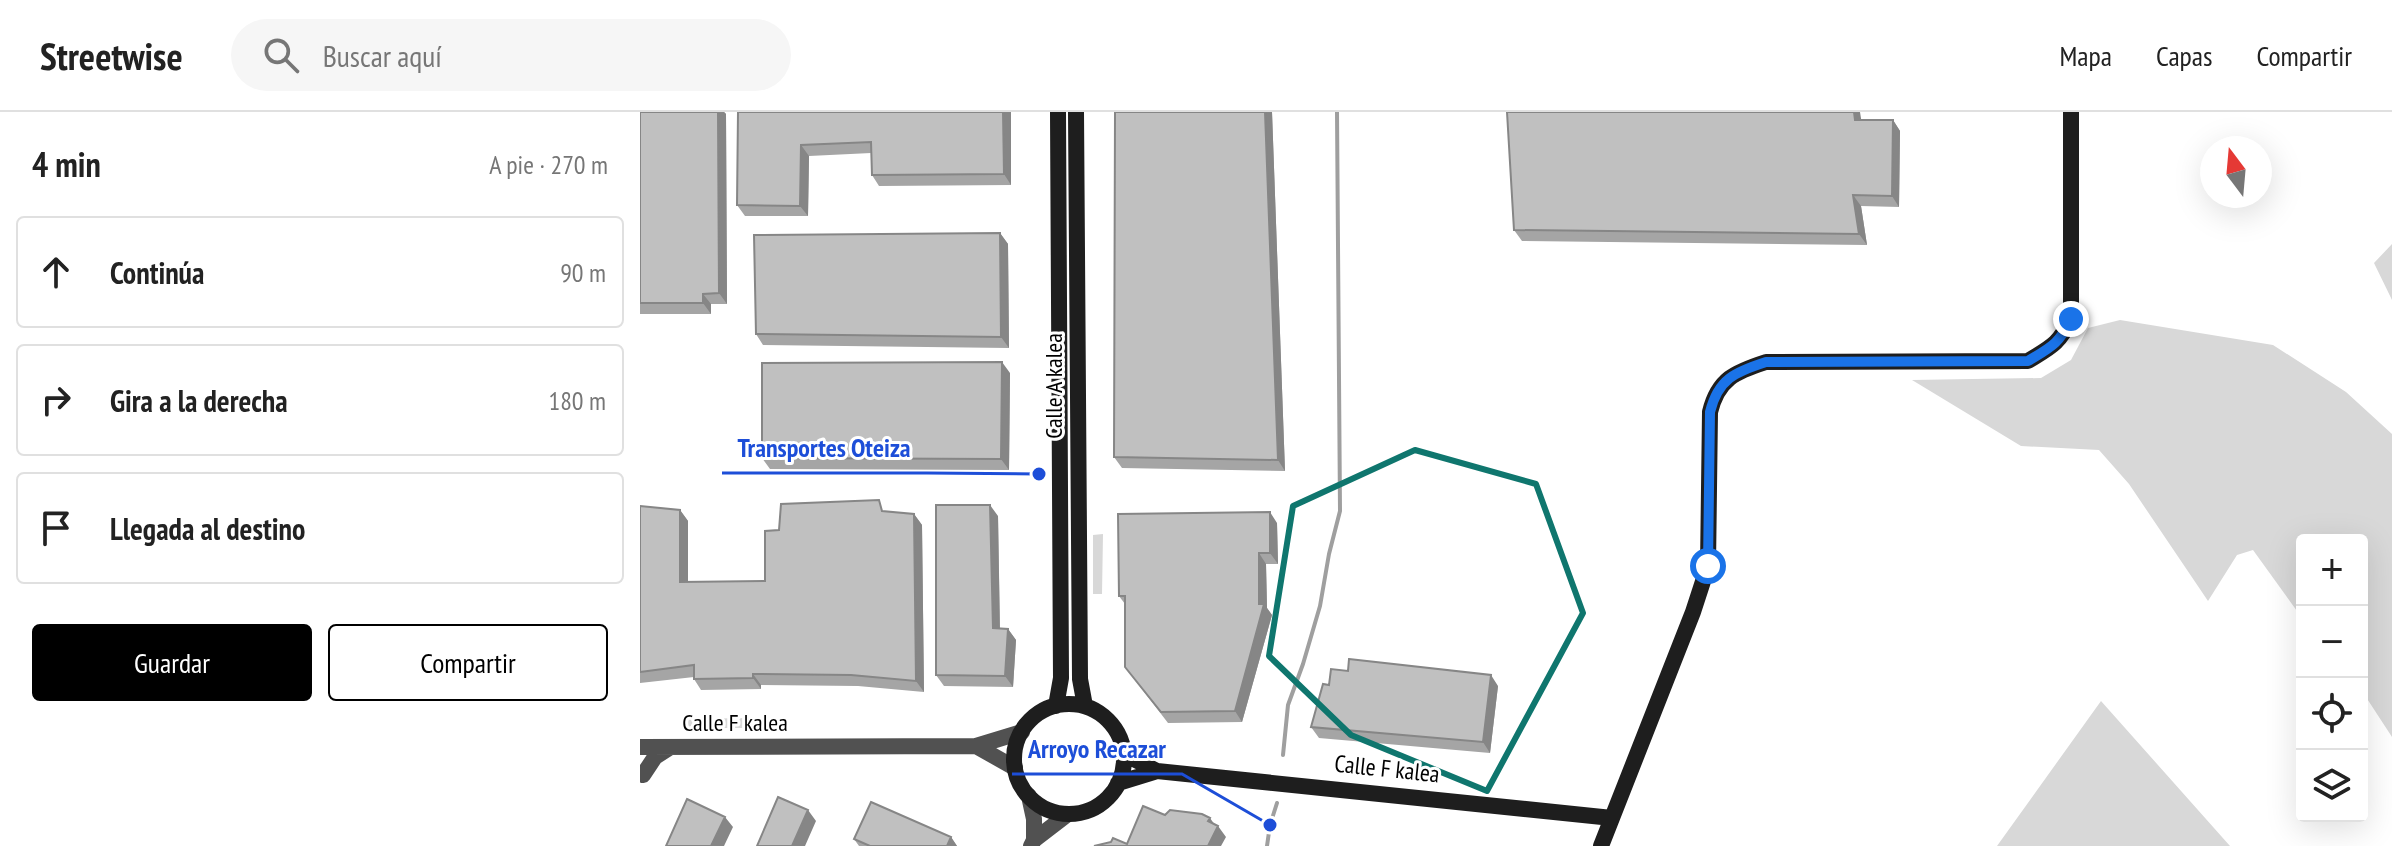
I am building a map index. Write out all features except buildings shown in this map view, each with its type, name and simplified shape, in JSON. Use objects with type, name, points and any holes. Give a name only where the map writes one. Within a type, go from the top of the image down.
[{"type":"street","name":"Calle A kalea","points":[[1056,706],[1061,678],[1058,112]]},
{"type":"street","name":"Calle A kalea","points":[[1076,112],[1080,679],[1085,706]]},
{"type":"street","points":[[1601,846],[1693,612],[1708,566],[1710,412],[1714,394],[1725,381],[1741,370],[1766,362],[2028,361],[2050,348],[2062,337],[2071,319],[2071,112]]},
{"type":"street","points":[[1066,704],[1085,706],[1108,720],[1121,741],[1123,769],[1112,794],[1092,809],[1068,814],[1053,812],[1040,805],[1022,788],[1015,768],[1015,750],[1022,732],[1042,711],[1066,704]]},
{"type":"street","points":[[976,746],[1022,732]]},
{"type":"street","name":"Calle F kalea","points":[[640,747],[976,746],[1015,768]]},
{"type":"street","points":[[641,775],[655,757],[671,747]]},
{"type":"street","name":"Calle F kalea","points":[[1124,754],[1157,771],[1612,818]]},
{"type":"street","name":"Calle F kalea","points":[[1118,783],[1157,771]]},
{"type":"street","points":[[1029,796],[1034,819],[1033,843]]},
{"type":"street","points":[[1033,843],[1068,814]]},
{"type":"highlighted area","points":[[1415,450],[1536,484],[1583,613],[1487,791],[1351,735],[1269,656],[1293,506]]},
{"type":"shaded area","points":[[2392,244],[2392,300],[2374,263]]},
{"type":"shaded area","points":[[2120,320],[2273,345],[2346,392],[2392,434],[2392,737],[2368,700],[2368,534],[2296,534],[2296,610],[2253,550],[2237,555],[2208,601],[2129,484],[2099,450],[2021,446],[1912,380],[2041,378],[2071,360],[2088,328]]},
{"type":"shaded area","points":[[1103,534],[1102,594],[1093,594],[1093,535]]},
{"type":"shaded area","points":[[2101,701],[2230,846],[1997,846]]},
{"type":"shaded area","points":[[745,718],[745,728],[686,728],[686,719]]},
{"type":"waterway","points":[[1283,755],[1288,705],[1320,606],[1340,511],[1337,112]]},
{"type":"waterway","points":[[1267,846],[1277,803]]},
{"type":"place","name":"Transportes Oteiza","points":[[1039,474]]},
{"type":"place","name":"Arroyo Recazar","points":[[1270,825]]},
{"type":"route","points":[[1708,566],[1710,412],[1714,394],[1725,381],[1741,370],[1766,362],[2028,361],[2062,337],[2071,319]]}]
